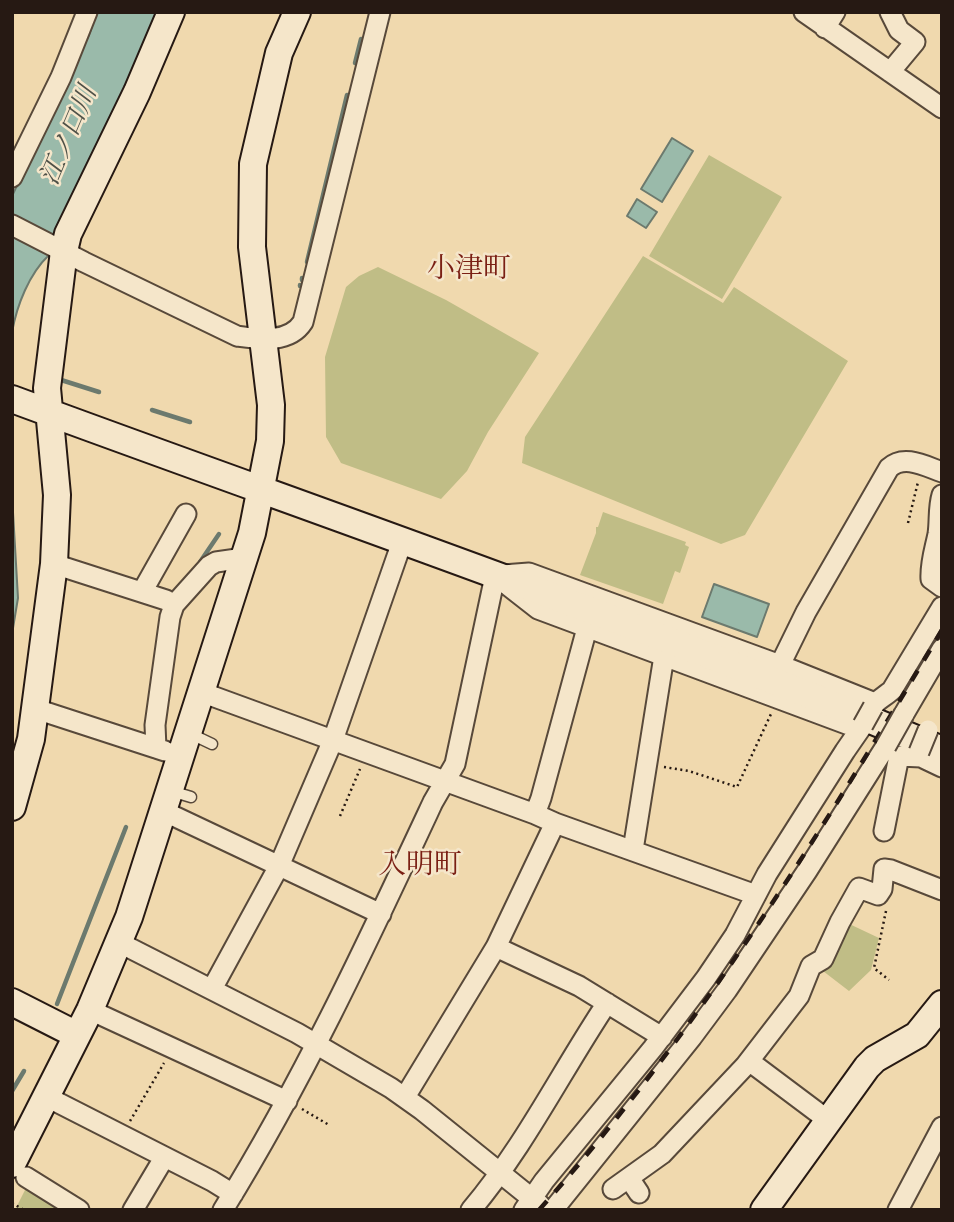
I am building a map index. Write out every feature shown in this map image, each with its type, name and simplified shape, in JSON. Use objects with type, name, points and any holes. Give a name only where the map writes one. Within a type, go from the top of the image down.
[{"type":"street","points":[[12,177],[61,77],[87,12]]},
{"type":"street","points":[[12,807],[31,738],[54,564],[57,495],[47,388],[59,249],[137,92],[171,12]]},
{"type":"street","points":[[163,745],[201,692],[244,558],[261,492],[270,441],[271,405],[252,247],[253,164],[279,53],[297,12]]},
{"type":"street","points":[[12,225],[237,336],[265,340],[287,335],[298,329],[303,322],[380,12]]},
{"type":"street","points":[[804,12],[830,20],[890,72],[942,108]]},
{"type":"street","points":[[890,12],[899,30],[915,42],[890,72]]},
{"type":"street","points":[[12,399],[495,576],[842,708],[931,744],[942,767]]},
{"type":"street","points":[[780,665],[806,612],[889,468],[905,461],[942,472]]},
{"type":"street","points":[[942,495],[938,509],[939,530],[930,568],[931,579],[942,587]]},
{"type":"street","points":[[142,592],[186,514]]},
{"type":"street","points":[[212,989],[279,866],[332,740],[402,542]]},
{"type":"street","points":[[79,1210],[19,1170],[47,1097],[90,1010],[129,917],[173,799],[163,745],[155,725],[170,602],[209,566],[216,562],[244,558]]},
{"type":"street","points":[[54,564],[170,602]]},
{"type":"street","points":[[495,576],[529,573],[780,665],[874,705]]},
{"type":"street","points":[[495,576],[537,608],[862,727]]},
{"type":"street","points":[[47,1097],[164,1158],[228,1202],[318,1044],[433,802],[455,764],[495,576]]},
{"type":"street","points":[[118,942],[318,1044],[405,1097],[500,1173],[534,1206],[662,1037],[735,935],[781,852],[874,705],[892,690],[942,607]]},
{"type":"street","points":[[535,814],[587,628]]},
{"type":"street","points":[[553,1210],[660,1079],[720,999],[807,871],[886,746],[942,649]]},
{"type":"street","points":[[633,850],[664,656]]},
{"type":"street","points":[[201,692],[284,728],[332,740],[535,814],[555,824],[756,895]]},
{"type":"street","points":[[36,709],[163,745]]},
{"type":"street","points":[[884,831],[899,756],[931,744]]},
{"type":"street","points":[[173,799],[279,866],[381,914]]},
{"type":"street","points":[[405,1097],[496,947],[555,824]]},
{"type":"street","points":[[627,1187],[662,1154],[749,1061],[799,996],[811,966],[823,959],[859,888],[878,895],[882,889],[883,870],[891,870],[942,890]]},
{"type":"street","points":[[496,947],[579,986],[662,1037]]},
{"type":"street","points":[[12,1002],[77,1035]]},
{"type":"street","points":[[471,1210],[500,1173],[607,1003]]},
{"type":"street","points":[[764,1210],[867,1067],[875,1059],[917,1035],[942,1004]]},
{"type":"street","points":[[90,1010],[287,1101]]},
{"type":"street","points":[[749,1061],[829,1121]]},
{"type":"street","points":[[898,1210],[942,1127]]},
{"type":"street","points":[[133,1210],[164,1158]]},
{"type":"lane","points":[[163,745],[212,744]]},
{"type":"path","points":[[908,523],[922,466]]},
{"type":"path","points":[[646,765],[689,771],[737,787],[776,705]]},
{"type":"path","points":[[340,816],[367,753]]},
{"type":"path","points":[[878,895],[887,902],[874,968],[889,980]]},
{"type":"path","points":[[122,1134],[173,1049]]},
{"type":"path","points":[[287,1101],[330,1125]]},
{"type":"path","points":[[12,1203],[23,1210]]},
{"type":"shaded area","points":[[709,155],[782,197],[722,299],[649,256]]},
{"type":"shaded area","points":[[643,256],[723,303],[734,287],[848,361],[745,535],[721,544],[522,463],[525,437]]},
{"type":"shaded area","points":[[378,267],[446,300],[539,353],[488,432],[467,471],[441,499],[341,463],[326,437],[325,357],[346,287],[359,276]]},
{"type":"shaded area","points":[[603,512],[686,542],[685,545],[689,547],[680,573],[675,571],[663,604],[580,575]]},
{"type":"shaded area","points":[[843,921],[879,938],[871,970],[849,991],[823,971],[829,950]]},
{"type":"shaded area","points":[[28,1184],[70,1210],[15,1210]]},
{"type":"water","name":"江ノ口川","points":[[97,12],[156,12],[138,64],[49,255],[35,271],[25,291],[12,332],[12,196],[89,35]]},
{"type":"water","points":[[672,138],[693,151],[662,202],[641,189]]},
{"type":"water","points":[[637,199],[657,212],[646,228],[627,216]]},
{"type":"water","points":[[12,495],[18,598],[12,634]]},
{"type":"water","points":[[714,584],[769,604],[757,637],[702,617]]},
{"type":"waterway","points":[[355,63],[361,39]]},
{"type":"waterway","points":[[307,262],[347,95]]},
{"type":"waterway","points":[[58,379],[99,392]]},
{"type":"waterway","points":[[152,410],[190,422]]},
{"type":"waterway","points":[[200,562],[219,534]]},
{"type":"waterway","points":[[57,1004],[126,827]]},
{"type":"waterway","points":[[12,1091],[24,1071]]},
{"type":"railway","points":[[539,1210],[597,1143],[704,1002],[803,856],[942,630]]},
{"type":"district","name":"小津町","points":[[469,270]]},
{"type":"district","name":"入明町","points":[[420,866]]}]
